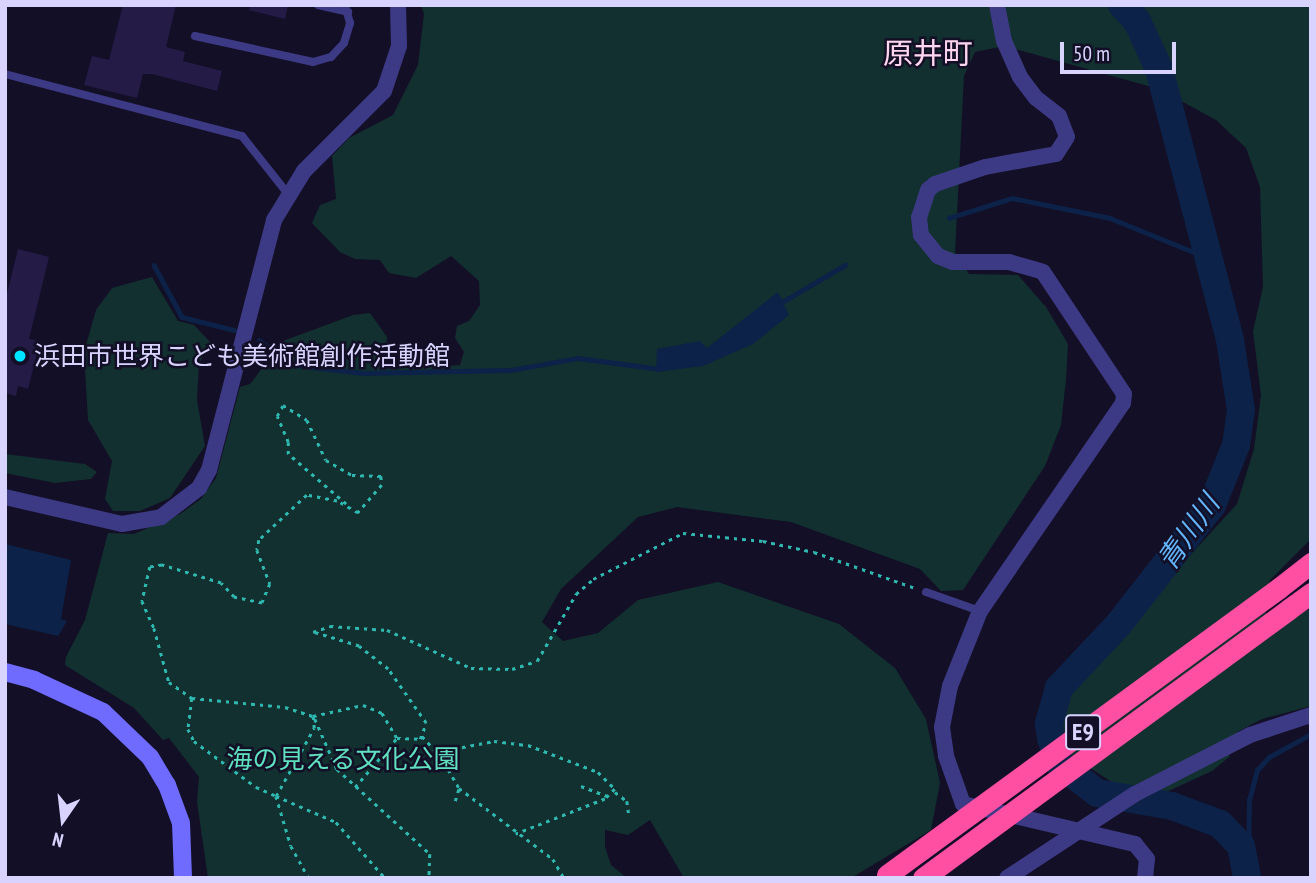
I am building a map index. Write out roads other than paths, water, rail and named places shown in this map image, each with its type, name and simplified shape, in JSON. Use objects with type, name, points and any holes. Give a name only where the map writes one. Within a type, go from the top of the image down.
[{"type":"highway","name":"E9","points":[[886,877],[1311,563]]},
{"type":"highway","name":"E9","points":[[923,878],[1311,593]]},
{"type":"street","points":[[5,497],[122,524],[161,517],[193,495],[209,470],[270,229],[288,194],[304,171],[370,109],[387,86],[399,46],[398,5]]},
{"type":"street","points":[[998,5],[1004,41],[1020,77],[1036,98],[1059,116],[1067,137],[1056,155],[985,167],[935,184],[928,190],[919,217],[920,235],[938,256],[953,262],[1009,262],[1043,272],[1124,394],[1123,403],[980,611],[955,667],[943,727],[955,790],[963,804],[1135,844],[1147,859],[1145,878]]},
{"type":"street","points":[[5,672],[34,680],[103,712],[150,757],[167,785],[181,823],[183,878]]},
{"type":"street","points":[[1007,878],[1135,794],[1250,735],[1311,715]]},
{"type":"lane","points":[[195,36],[313,62],[331,57],[344,43],[350,23],[346,8],[318,5]]},
{"type":"lane","points":[[5,74],[242,136],[288,194]]},
{"type":"lane","points":[[926,592],[980,611]]},
{"type":"water","points":[[778,292],[789,315],[753,344],[703,366],[656,372],[657,349],[700,341],[707,348]]},
{"type":"water","points":[[5,544],[71,560],[61,619],[67,621],[58,636],[5,624]]},
{"type":"waterway","name":"青川川","points":[[1122,5],[1137,21],[1159,69],[1230,340],[1241,410],[1236,445],[1212,505],[1119,624],[1059,688],[1049,724],[1051,738],[1060,764],[1097,793],[1172,806],[1220,824],[1241,846],[1247,878]]},
{"type":"waterway","points":[[949,218],[1012,198],[1110,218],[1206,257]]},
{"type":"waterway","points":[[154,265],[182,317],[234,330]]},
{"type":"waterway","points":[[779,304],[845,265]]},
{"type":"waterway","points":[[259,340],[295,365],[362,373],[511,370],[578,358],[660,369]]},
{"type":"waterway","points":[[1248,868],[1249,800],[1257,770],[1269,757],[1311,734]]},
{"type":"place","name":"浜田市世界こども美術館創作活動館","points":[[20,356]]},
{"type":"district","name":"原井町","points":[[928,53]]},
{"type":"park label","name":"海の見える文化公園","points":[[343,759]]}]
